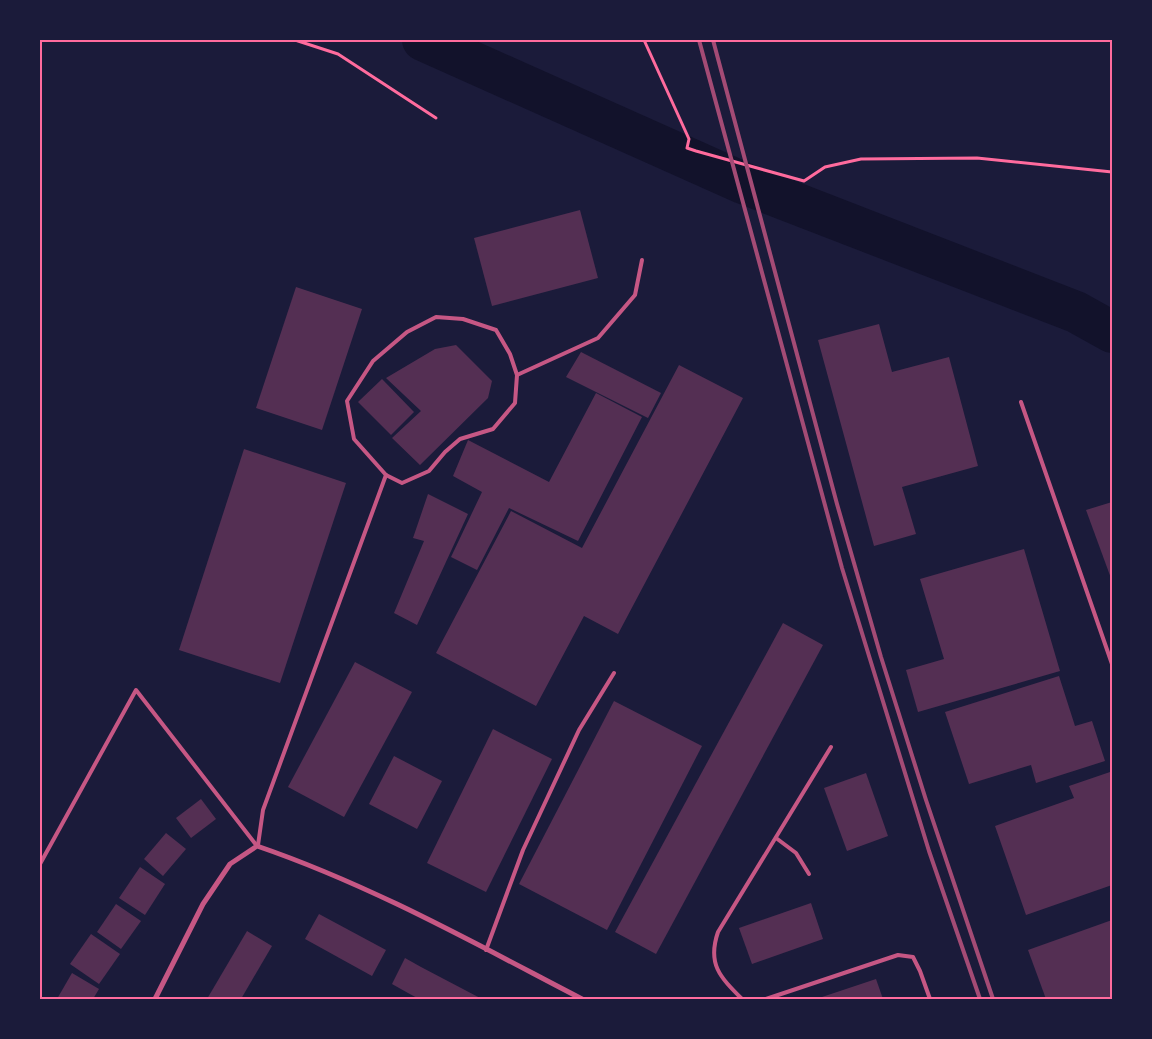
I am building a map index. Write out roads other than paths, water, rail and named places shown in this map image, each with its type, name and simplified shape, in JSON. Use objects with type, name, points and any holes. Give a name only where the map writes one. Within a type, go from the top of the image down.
[{"type":"street","points":[[155,999],[203,904],[230,864],[257,846],[329,872],[582,999]]},
{"type":"lane","points":[[517,375],[598,338],[635,295],[642,260]]},
{"type":"lane","points":[[436,317],[462,319],[496,330],[510,354],[517,375],[516,403],[493,429],[460,439],[445,452],[429,472],[402,484],[386,474],[354,439],[347,401],[373,361],[407,332],[436,317]]},
{"type":"lane","points":[[1021,402],[1112,664]]},
{"type":"lane","points":[[257,846],[263,810],[386,474]]},
{"type":"lane","points":[[486,950],[523,850],[579,730],[614,672]]},
{"type":"lane","points":[[40,864],[136,690],[257,846]]},
{"type":"lane","points":[[742,999],[724,982],[714,960],[714,944],[718,932],[831,747]]},
{"type":"lane","points":[[776,838],[796,854],[810,874]]},
{"type":"lane","points":[[766,999],[898,955],[913,957],[930,999]]},
{"type":"waterway","points":[[423,40],[743,183],[1076,312],[1112,332]]},
{"type":"railway","points":[[699,40],[842,568],[929,851],[980,999]]},
{"type":"railway","points":[[713,40],[837,504],[881,657],[926,800],[993,999]]}]
